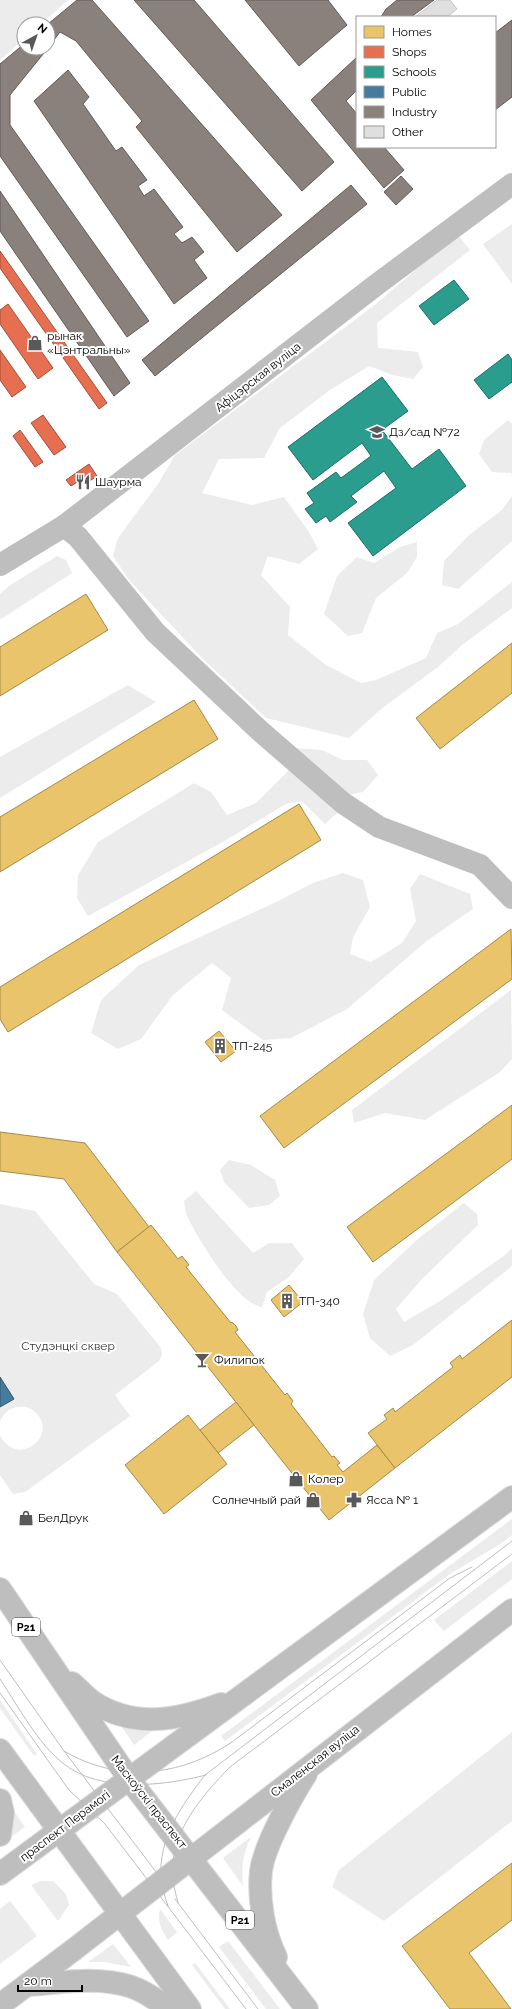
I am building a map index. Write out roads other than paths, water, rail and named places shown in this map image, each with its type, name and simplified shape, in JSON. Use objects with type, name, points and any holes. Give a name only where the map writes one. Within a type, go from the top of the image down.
[{"type":"main road","name":"Афіцэрская вуліца","points":[[0,565],[64,526],[376,285],[512,184]]},
{"type":"main road","points":[[64,526],[78,537],[155,632],[259,730],[343,803],[379,826],[480,865],[512,898]]},
{"type":"main road","points":[[129,1778],[512,1497]]},
{"type":"main road","name":"Маскоўскі праспект","points":[[0,1589],[129,1778],[308,2009]]},
{"type":"main road","name":"Смаленская вуліца","points":[[120,1914],[191,1857],[512,1610]]},
{"type":"main road","points":[[52,1665],[93,1702],[133,1718],[172,1719],[207,1709],[242,1696]]},
{"type":"main road","points":[[0,1750],[190,2009]]},
{"type":"main road","points":[[288,1984],[268,1941],[262,1902],[261,1870],[270,1843],[292,1797],[311,1765]]},
{"type":"main road","name":"праспект Перамогі","points":[[0,1874],[129,1778]]},
{"type":"main road","points":[[0,1800],[3,1813],[0,1835]]},
{"type":"main road","points":[[0,2005],[120,1914]]},
{"type":"main road","points":[[27,1985],[103,1980],[130,1986],[150,1996],[169,2009]]},
{"type":"tram line","points":[[168,1906],[161,1879],[163,1850],[173,1823],[180,1810],[205,1775],[512,1541]]},
{"type":"tram line","points":[[178,1903],[172,1876],[173,1860],[182,1830],[199,1803],[230,1767],[512,1554]]},
{"type":"tram line","points":[[64,1751],[85,1761],[106,1768],[149,1772],[170,1769],[191,1763],[212,1754],[232,1742],[450,1578],[472,1567]]},
{"type":"tram line","points":[[0,1660],[64,1751],[163,1881]]},
{"type":"tram line","points":[[0,1679],[29,1724],[46,1746],[64,1764],[79,1773],[95,1780],[133,1784],[171,1782],[206,1775]]},
{"type":"tram line","points":[[0,1693],[69,1790],[105,1824],[246,2009]]},
{"type":"tram line","points":[[175,1899],[258,2009]]},
{"type":"place","name":"рынак «Цэнтральны»","points":[[35,343]]},
{"type":"place","name":"Дз/сад №72","points":[[377,432]]},
{"type":"place","name":"Шаурма","points":[[83,482]]},
{"type":"place","name":"ТП-245","points":[[220,1046]]},
{"type":"place","name":"ТП-340","points":[[287,1301]]},
{"type":"place","name":"Филипок","points":[[202,1360]]},
{"type":"place","name":"Колер","points":[[296,1479]]},
{"type":"place","name":"Солнечный рай","points":[[313,1500]]},
{"type":"place","name":"Ясса № 1","points":[[354,1500]]},
{"type":"place","name":"БелДрук","points":[[26,1518]]},
{"type":"park label","name":"Студэнцкі сквер","points":[[68,1346]]}]
